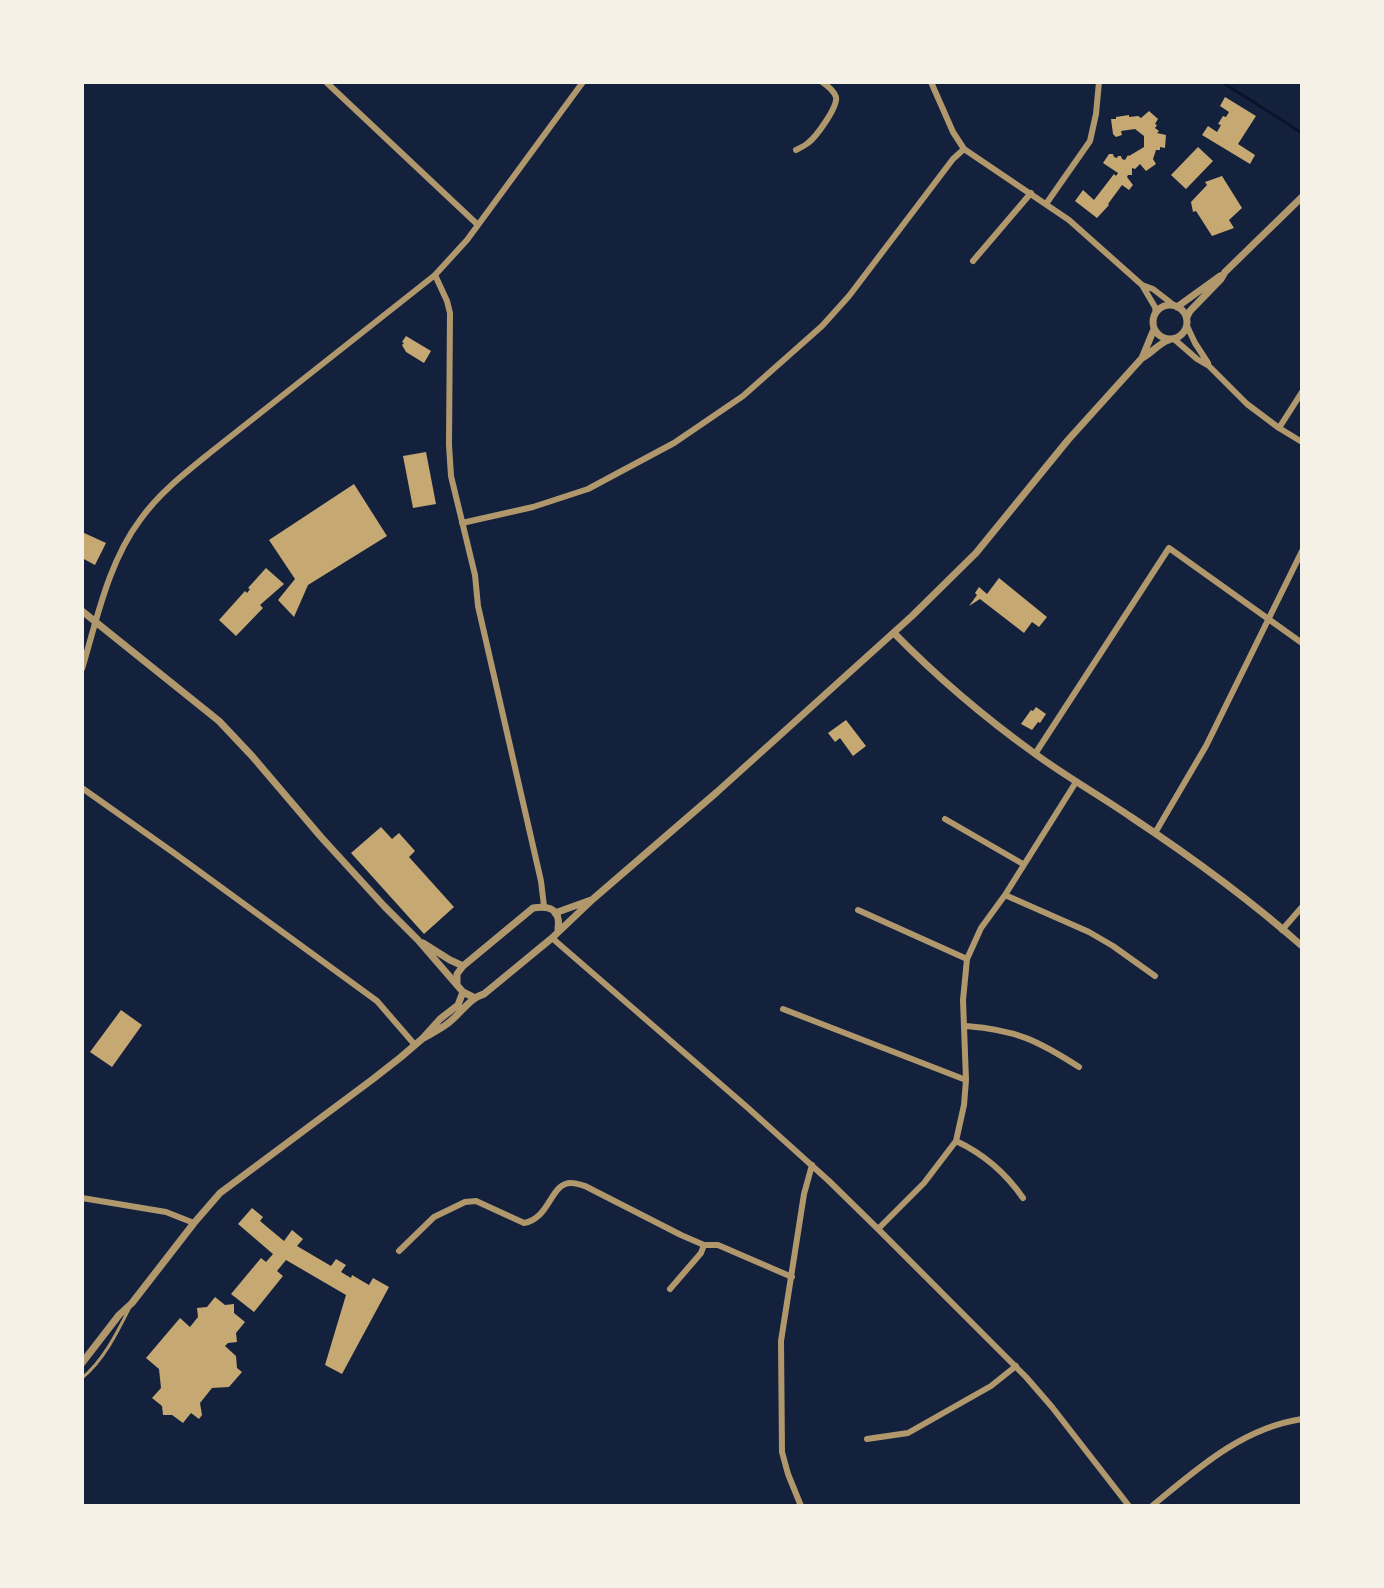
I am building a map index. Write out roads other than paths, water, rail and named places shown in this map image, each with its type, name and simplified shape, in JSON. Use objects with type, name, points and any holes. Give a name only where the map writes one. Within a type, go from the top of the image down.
[{"type":"street","points":[[326,82],[478,225]]},
{"type":"street","points":[[82,669],[101,601],[127,540],[157,500],[176,480],[435,275],[478,225],[583,82]]},
{"type":"street","points":[[796,150],[815,137],[834,108],[835,95],[822,82]]},
{"type":"street","points":[[422,1039],[445,1026],[463,1011],[473,997],[484,994],[555,934],[894,633],[976,553],[1068,440],[1142,358],[1154,329],[1156,313],[1142,285],[1069,220],[964,149],[931,82]]},
{"type":"street","points":[[1046,204],[1090,141],[1099,82]]},
{"type":"street","points":[[462,523],[546,504],[588,489],[674,443],[743,396],[822,326],[964,149]]},
{"type":"street","points":[[973,261],[1031,193]]},
{"type":"street","points":[[1142,358],[1163,342],[1183,334],[1190,311],[1302,197]]},
{"type":"street","points":[[1156,313],[1167,305],[1176,306],[1225,272]]},
{"type":"street","points":[[435,275],[450,313],[451,476],[475,575],[478,606],[541,881],[544,906]]},
{"type":"street","points":[[1142,285],[1153,289],[1182,310],[1195,343],[1209,366],[1247,404],[1302,442]]},
{"type":"street","points":[[1154,329],[1160,336],[1172,339],[1209,366]]},
{"type":"street","points":[[1279,428],[1302,392]]},
{"type":"street","points":[[1035,754],[1169,548],[1302,643]]},
{"type":"street","points":[[1155,833],[1206,746],[1302,551]]},
{"type":"street","points":[[82,611],[219,721],[460,989],[473,997]]},
{"type":"street","points":[[894,633],[960,695],[1035,754],[1155,833],[1302,946]]},
{"type":"street","points":[[878,1229],[924,1183],[956,1141],[966,1080],[963,1000],[967,959],[981,928],[1076,782]]},
{"type":"street","points":[[82,788],[377,1001],[415,1045]]},
{"type":"street","points":[[945,819],[1023,864]]},
{"type":"street","points":[[1005,895],[1089,932],[1155,976]]},
{"type":"street","points":[[555,913],[593,899]]},
{"type":"street","points":[[82,1363],[194,1223],[226,1188],[373,1079],[458,1005],[460,989],[457,974],[463,966],[533,908],[544,906],[555,913],[558,918],[555,934]]},
{"type":"street","points":[[1282,930],[1302,907]]},
{"type":"street","points":[[858,910],[967,959]]},
{"type":"street","points":[[555,934],[812,1165],[1016,1366],[1129,1506]]},
{"type":"street","points":[[418,940],[463,966]]},
{"type":"street","points":[[783,1009],[966,1080]]},
{"type":"street","points":[[966,1026],[989,1028],[1034,1040],[1079,1067]]},
{"type":"street","points":[[956,1141],[988,1159],[1015,1185],[1023,1198]]},
{"type":"street","points":[[801,1506],[782,1452],[781,1341],[804,1194],[812,1165]]},
{"type":"street","points":[[399,1251],[434,1217],[465,1202],[476,1201],[524,1223],[533,1222],[542,1215],[555,1193],[563,1185],[571,1183],[585,1186],[704,1245],[718,1245],[792,1277]]},
{"type":"street","points":[[82,1198],[166,1212],[194,1223]]},
{"type":"street","points":[[670,1289],[701,1253],[704,1245]]},
{"type":"street","points":[[867,1439],[908,1433],[978,1394],[1016,1366]]},
{"type":"street","points":[[1152,1506],[1242,1439],[1278,1424],[1302,1419]]},
{"type":"lane","points":[[82,1378],[94,1367],[132,1303]]},
{"type":"waterway","points":[[1222,82],[1302,133]]}]
